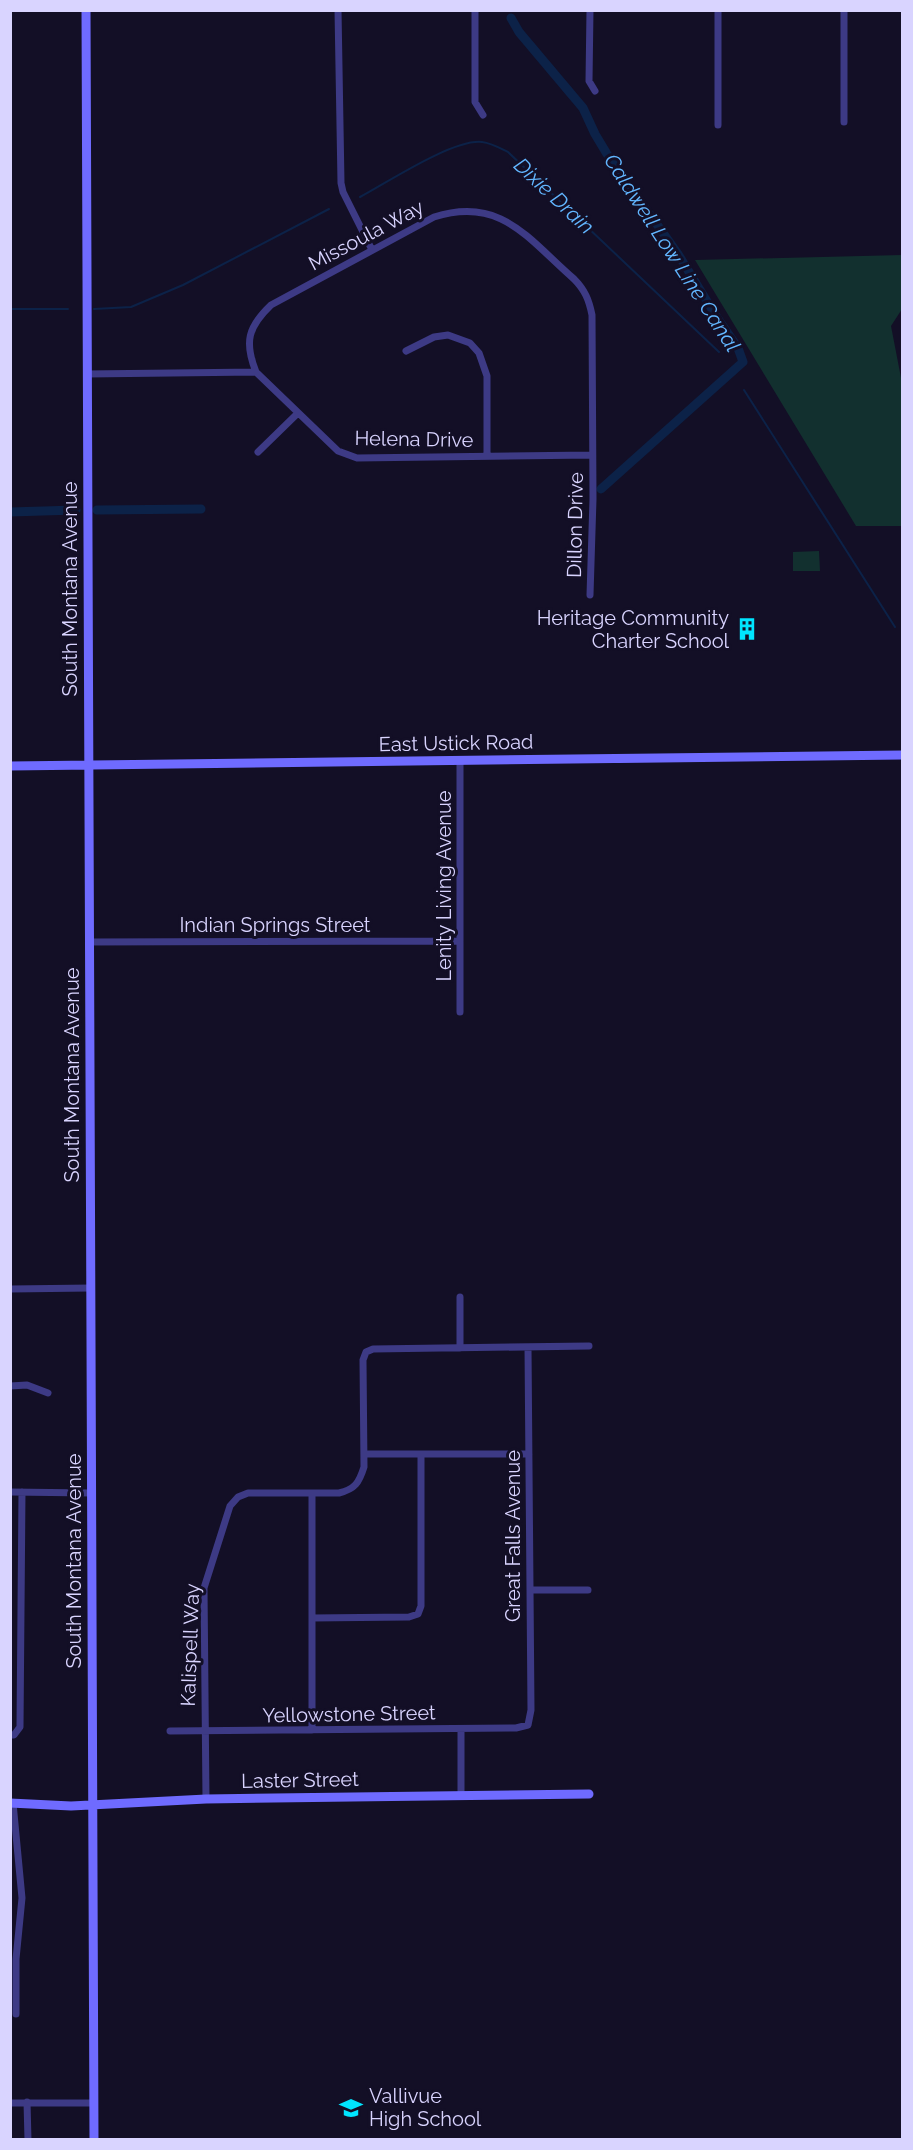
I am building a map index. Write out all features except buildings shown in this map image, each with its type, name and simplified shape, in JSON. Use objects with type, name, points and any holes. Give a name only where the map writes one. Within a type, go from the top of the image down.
[{"type":"street","name":"South Montana Avenue","points":[[86,10],[94,2139]]},
{"type":"street","points":[[338,10],[341,183],[343,192],[372,250]]},
{"type":"street","points":[[475,10],[475,102],[483,115]]},
{"type":"street","points":[[590,10],[589,81],[595,91]]},
{"type":"street","points":[[718,10],[718,125]]},
{"type":"street","points":[[844,10],[844,122]]},
{"type":"street","name":"Missoula Way","points":[[256,372],[250,357],[251,329],[271,305],[434,217],[464,210],[494,214],[517,228],[582,287],[589,300],[592,315],[592,455]]},
{"type":"street","points":[[406,351],[434,337],[448,335],[470,343],[479,352],[487,376],[487,456]]},
{"type":"street","points":[[87,374],[256,372]]},
{"type":"street","name":"Helena Drive","points":[[256,372],[338,451],[357,458],[592,455]]},
{"type":"street","points":[[258,452],[298,413]]},
{"type":"street","name":"Dillon Drive","points":[[590,595],[592,455]]},
{"type":"street","name":"East Ustick Road","points":[[10,766],[903,755]]},
{"type":"street","name":"Lenity Living Avenue","points":[[460,760],[460,1012]]},
{"type":"street","name":"Indian Springs Street","points":[[89,942],[460,940]]},
{"type":"street","points":[[10,1289],[91,1288]]},
{"type":"street","points":[[460,1297],[460,1348]]},
{"type":"street","points":[[312,1730],[312,1493],[339,1493],[352,1490],[360,1481],[364,1467],[363,1360],[366,1352],[373,1349],[589,1346]]},
{"type":"street","name":"Great Falls Avenue","points":[[528,1347],[531,1710],[528,1725]]},
{"type":"street","points":[[10,1386],[27,1385],[48,1393]]},
{"type":"street","points":[[364,1454],[529,1454]]},
{"type":"street","points":[[312,1618],[409,1617],[418,1614],[421,1606],[421,1454]]},
{"type":"street","points":[[10,1492],[92,1493]]},
{"type":"street","points":[[12,1735],[20,1727],[22,1492]]},
{"type":"street","name":"Kalispell Way","points":[[206,1800],[204,1588],[230,1506],[237,1497],[248,1493],[312,1493]]},
{"type":"street","points":[[530,1590],[588,1590]]},
{"type":"street","name":"Yellowstone Street","points":[[170,1731],[461,1729],[516,1728],[528,1725]]},
{"type":"street","points":[[461,1729],[462,1796]]},
{"type":"street","name":"Laster Street","points":[[12,1803],[71,1806],[206,1800],[590,1794]]},
{"type":"street","points":[[12,1803],[22,1898],[16,1959],[16,2014]]},
{"type":"street","points":[[27,2102],[28,2139]]},
{"type":"street","points":[[10,2103],[94,2103]]},
{"type":"green space","points":[[902,255],[902,309],[891,326],[902,383],[902,526],[856,526],[695,260]]},
{"type":"green space","points":[[819,551],[820,571],[793,571],[793,552]]},
{"type":"waterway","name":"Caldwell Low Line Canal","points":[[511,18],[519,32],[583,108],[607,154],[678,254],[738,348],[743,362],[601,489]]},
{"type":"waterway","name":"Dixie Drain","points":[[360,197],[438,154],[470,143],[489,143],[508,152],[719,352]]},
{"type":"waterway","name":"Dixie Drain","points":[[94,309],[131,307],[183,285],[329,209]]},
{"type":"waterway","name":"Dixie Drain","points":[[10,309],[68,309]]},
{"type":"waterway","name":"Dixie Drain","points":[[744,390],[895,627]]},
{"type":"waterway","name":"Caldwell Low Line Canal","points":[[97,510],[201,509]]},
{"type":"waterway","name":"Caldwell Low Line Canal","points":[[10,512],[76,510]]},
{"type":"place","name":"Heritage Community Charter School","points":[[747,629]]},
{"type":"place","name":"Vallivue High School","points":[[351,2108]]}]
